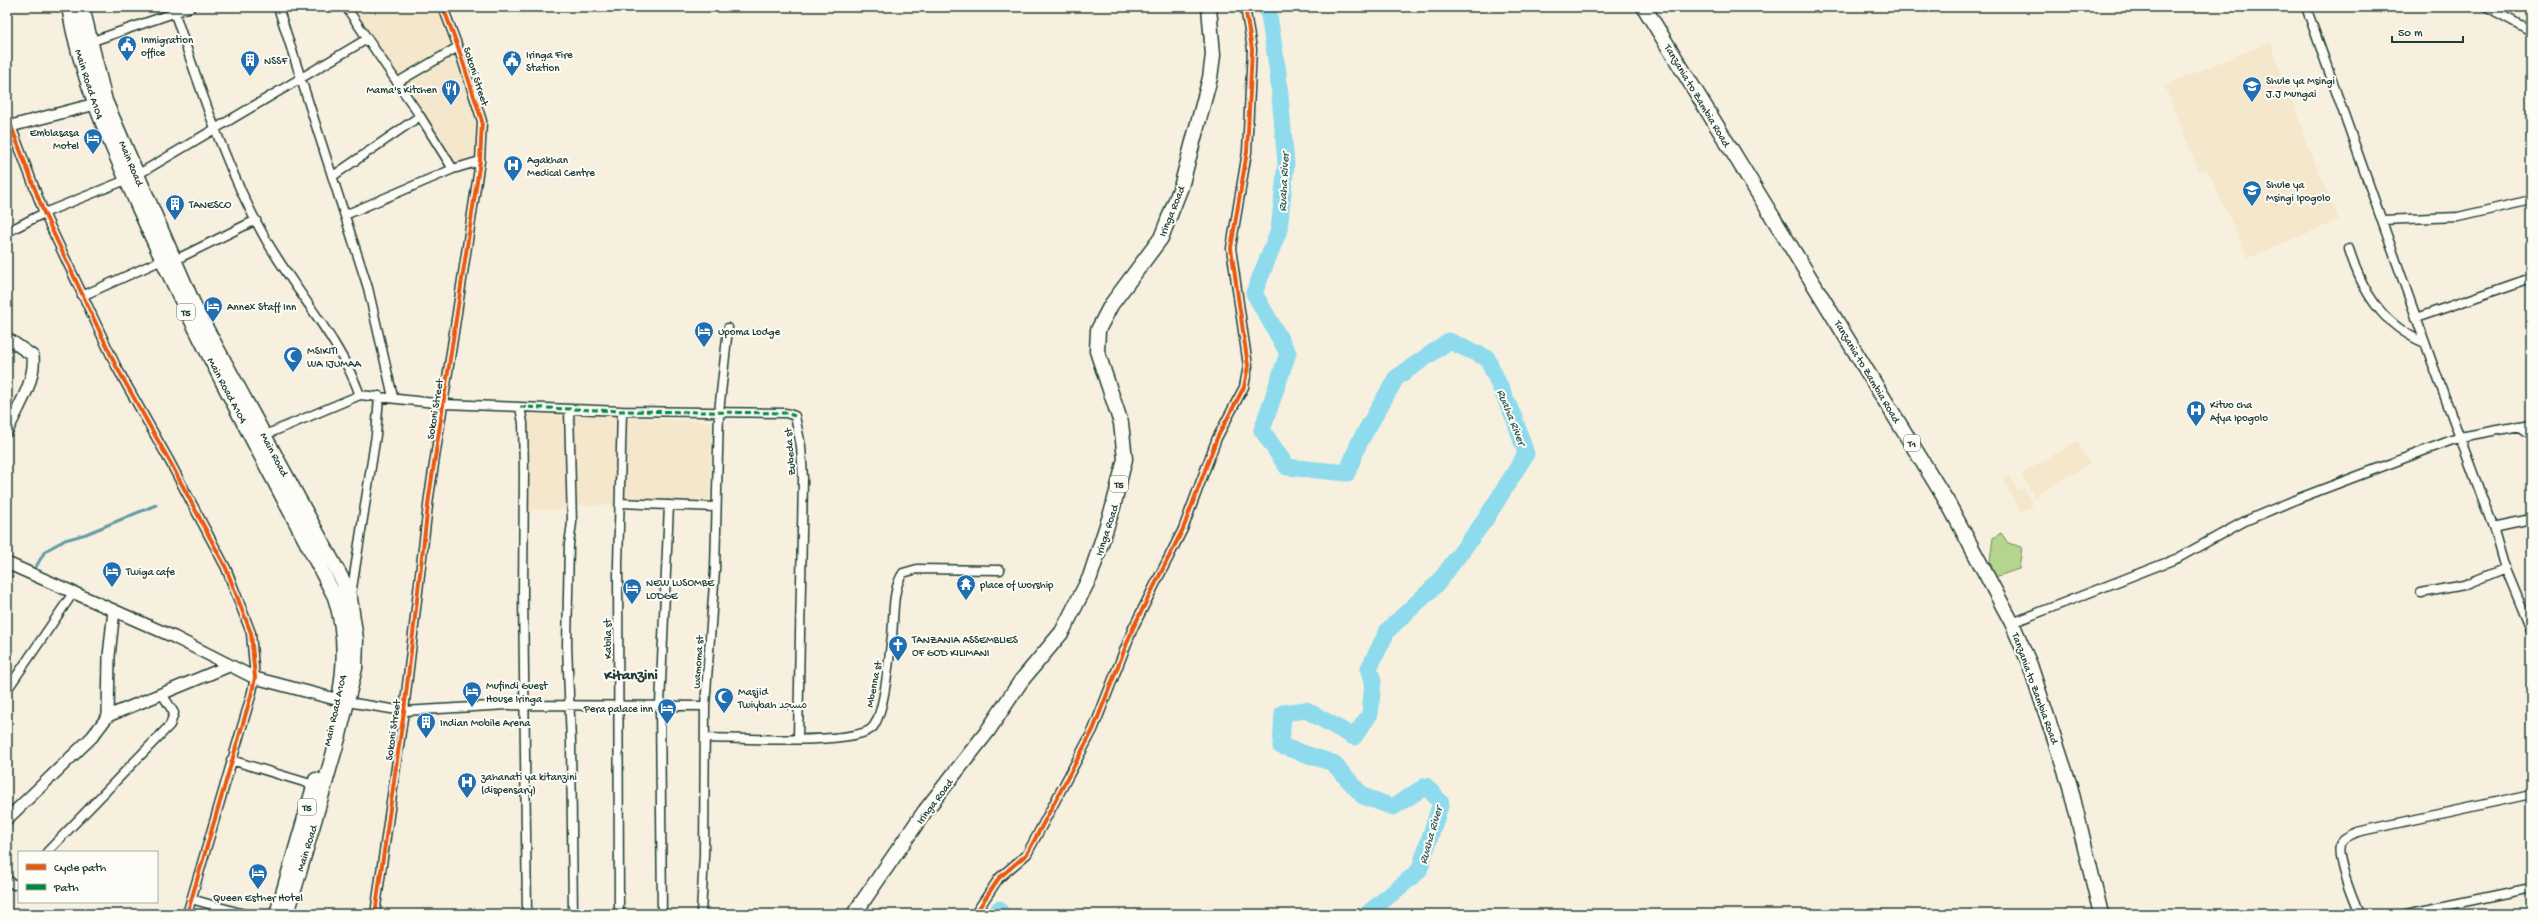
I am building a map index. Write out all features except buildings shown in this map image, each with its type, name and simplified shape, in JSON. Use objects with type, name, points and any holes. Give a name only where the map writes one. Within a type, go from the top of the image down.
[{"type":"highway","name":"Main Road A104","points":[[69,7],[78,49],[100,103]]},
{"type":"highway","name":"Main Road","points":[[82,7],[90,42],[100,103],[131,178],[168,260],[344,581],[343,601]]},
{"type":"highway","name":"Iringa Road","points":[[854,914],[925,811],[988,732],[1022,681],[1062,632],[1090,576],[1113,507],[1125,459],[1121,423],[1097,351],[1098,330],[1111,305],[1161,238],[1181,187],[1210,78],[1213,55],[1209,7]]},
{"type":"highway","name":"Tanzania to Zambia Road","points":[[1644,7],[1874,380],[1949,505],[2012,623],[2033,672],[2070,786],[2101,914]]},
{"type":"highway","name":"Main Road A104","points":[[168,260],[189,318],[343,601],[341,618],[344,645],[343,701],[314,785],[277,914]]},
{"type":"highway","name":"Main Road","points":[[287,914],[343,701]]},
{"type":"street","points":[[90,42],[175,14],[191,7]]},
{"type":"street","points":[[278,7],[368,288],[394,397]]},
{"type":"street","points":[[346,7],[398,82],[453,169]]},
{"type":"street","name":"Sokoni Street","points":[[375,914],[404,711],[430,497],[480,160],[482,121],[458,47],[443,7]]},
{"type":"street","points":[[975,914],[1000,878],[1027,854],[1093,730],[1133,628],[1180,535],[1217,438],[1244,387],[1248,366],[1231,248],[1247,152],[1252,49],[1245,7]]},
{"type":"street","points":[[2306,7],[2416,318],[2493,527],[2506,568],[2528,610],[2531,630]]},
{"type":"street","points":[[2487,7],[2531,31]]},
{"type":"street","points":[[175,14],[214,131],[256,220],[347,365],[360,395],[265,435]]},
{"type":"street","points":[[7,232],[44,213],[131,178],[214,131],[367,39]]},
{"type":"street","points":[[398,82],[458,47]]},
{"type":"street","points":[[100,103],[9,127],[44,213],[82,296],[116,366],[170,462],[226,568],[250,633],[255,678],[187,914]]},
{"type":"street","points":[[333,176],[420,116]]},
{"type":"street","points":[[345,215],[453,169],[480,160]]},
{"type":"street","points":[[2382,220],[2458,217],[2531,200]]},
{"type":"street","points":[[82,296],[168,260],[256,220]]},
{"type":"street","points":[[2349,249],[2361,283],[2370,300],[2403,331],[2425,343]]},
{"type":"street","points":[[2416,318],[2531,278]]},
{"type":"street","name":"wamoma st","points":[[701,914],[704,855],[706,738],[705,706],[715,570],[715,507],[719,412],[728,328]]},
{"type":"street","points":[[7,338],[33,356],[34,365],[32,376],[7,431]]},
{"type":"street","name":"Zubeda st","points":[[360,395],[394,397],[444,404],[622,411],[786,413],[796,416],[798,423],[803,480],[798,740]]},
{"type":"street","points":[[343,601],[376,435],[379,396]]},
{"type":"street","points":[[520,407],[523,423],[524,473],[527,914]]},
{"type":"street","points":[[568,409],[572,523],[569,544],[567,645],[570,706],[573,914]]},
{"type":"street","name":"Kabila st","points":[[619,914],[618,705],[622,411]]},
{"type":"street","points":[[2012,623],[2178,558],[2264,512],[2460,437],[2531,424]]},
{"type":"street","points":[[2518,426],[2531,435]]},
{"type":"street","points":[[620,503],[715,507]]},
{"type":"street","points":[[662,914],[660,705],[670,505]]},
{"type":"street","points":[[2493,527],[2531,519]]},
{"type":"street","points":[[7,563],[204,651],[229,666],[255,678],[343,701],[404,711],[525,705],[705,706]]},
{"type":"street","points":[[2421,593],[2464,585],[2506,568]]},
{"type":"street","name":"Mbenna st","points":[[706,738],[798,740],[856,736],[867,733],[876,723],[888,670],[896,597],[903,573],[917,569],[1000,570]]},
{"type":"street","points":[[7,690],[73,592]]},
{"type":"street","points":[[108,716],[109,656],[114,610]]},
{"type":"street","points":[[7,819],[92,736],[108,716],[229,666]]},
{"type":"street","points":[[48,851],[173,721],[174,713],[162,694]]},
{"type":"street","points":[[231,760],[314,785]]},
{"type":"street","points":[[2358,914],[2340,859],[2340,845],[2345,837],[2356,832],[2531,794]]},
{"type":"street","points":[[7,879],[14,885],[18,883]]},
{"type":"street","points":[[2406,914],[2531,888]]},
{"type":"street","points":[[191,899],[244,914]]},
{"type":"shaded area","points":[[343,7],[440,7],[454,43],[479,124],[476,158],[454,168]]},
{"type":"shaded area","points":[[2270,42],[2304,130],[2302,131],[2339,220],[2248,258],[2207,169],[2199,172],[2164,85]]},
{"type":"shaded area","points":[[527,411],[712,422],[710,503],[575,506],[575,510],[528,510]]},
{"type":"shaded area","points":[[2077,441],[2090,464],[2034,497],[2021,474]]},
{"type":"shaded area","points":[[2009,474],[2018,490],[2024,488],[2033,506],[2021,512],[2002,478]]},
{"type":"green space","points":[[2001,533],[2008,543],[2022,547],[2019,569],[1995,577],[1990,561],[1993,538]]},
{"type":"waterway","name":"Ruaha River","points":[[1265,7],[1269,15],[1278,73],[1286,164],[1279,230],[1254,293],[1288,353],[1262,430],[1287,467],[1347,473],[1359,443],[1396,378],[1449,341],[1487,358],[1515,420],[1526,454],[1485,520],[1438,583],[1388,630],[1369,668],[1373,681],[1370,714],[1354,737],[1306,710],[1283,713],[1281,746],[1333,763],[1363,796],[1393,807],[1426,786],[1441,803],[1419,871],[1367,914]]},
{"type":"waterway","points":[[33,572],[45,551],[65,540],[86,534],[156,505]]},
{"type":"waterway","points":[[7,576],[12,577]]},
{"type":"waterway","name":"Ruaha River","points":[[996,914],[999,909],[1000,914]]},
{"type":"marked path","points":[[520,407],[622,411],[786,413],[795,416]]},
{"type":"cycle path","points":[[375,914],[404,711],[429,497],[480,161],[482,121],[458,47],[443,7]]},
{"type":"cycle path","points":[[975,914],[999,878],[1027,854],[1093,730],[1133,628],[1183,529],[1217,438],[1244,387],[1248,366],[1231,248],[1247,152],[1252,49],[1245,7]]},
{"type":"cycle path","points":[[11,126],[44,213],[116,366],[170,462],[226,568],[251,633],[255,678],[251,696],[187,914]]},
{"type":"place","name":"Inmigration office","points":[[127,62]]},
{"type":"place","name":"NSSF","points":[[250,77]]},
{"type":"place","name":"Iringa Fire Station","points":[[512,77]]},
{"type":"place","name":"Shule ya Msingi J.J Mungai","points":[[2252,103]]},
{"type":"place","name":"Mama's Kitchen","points":[[451,106]]},
{"type":"place","name":"Emblasasa Motel","points":[[93,155]]},
{"type":"place","name":"Agakhan Medical Centre","points":[[513,182]]},
{"type":"place","name":"Shule ya Msingi Ipogolo","points":[[2252,207]]},
{"type":"place","name":"TANESCO","points":[[175,221]]},
{"type":"place","name":"Annex Staff Inn","points":[[213,323]]},
{"type":"place","name":"Upoma Lodge","points":[[704,348]]},
{"type":"place","name":"MSIKITI WA IJUMAA","points":[[293,373]]},
{"type":"place","name":"Kituo cha Afya Ipogolo","points":[[2196,427]]},
{"type":"place","name":"Twiga cafe","points":[[112,588]]},
{"type":"place","name":"place of worship","points":[[966,601]]},
{"type":"place","name":"NEW LUSOMBE LODGE","points":[[632,605]]},
{"type":"place","name":"TANZANIA ASSEMBLIES OF GOD KILIMANI","points":[[898,662]]},
{"type":"place","name":"Mufindi Guest House Iringa","points":[[472,708]]},
{"type":"place","name":"Masjid Twiybah مسجد","points":[[724,714]]},
{"type":"place","name":"Pera palace inn","points":[[667,725]]},
{"type":"place","name":"Indian Mobile Arena","points":[[426,739]]},
{"type":"place","name":"zahanati ya kitanzini (dispensary)","points":[[467,799]]},
{"type":"place","name":"Queen Esther Hotel","points":[[258,890]]},
{"type":"district","name":"Kitanzini","points":[[631,674]]}]
